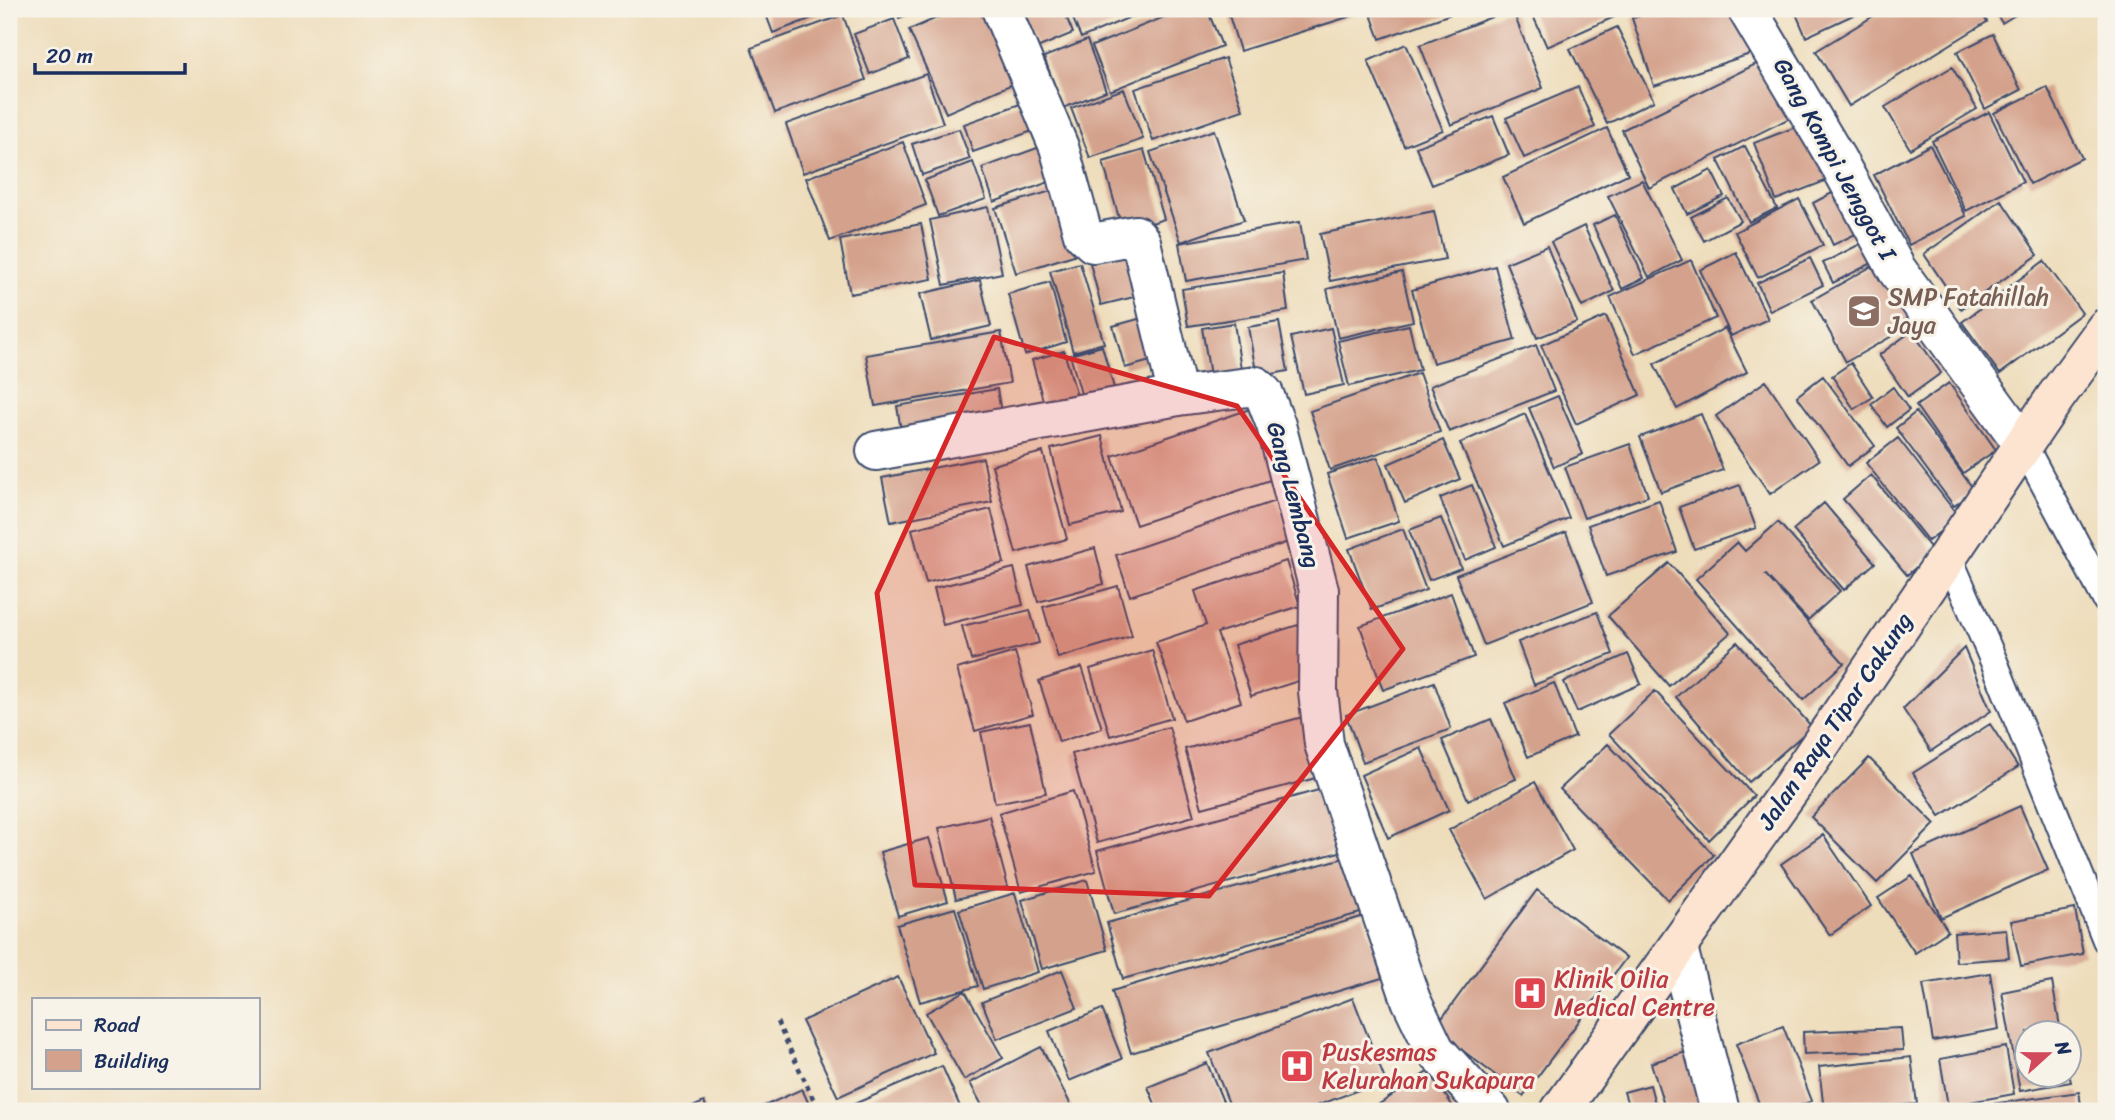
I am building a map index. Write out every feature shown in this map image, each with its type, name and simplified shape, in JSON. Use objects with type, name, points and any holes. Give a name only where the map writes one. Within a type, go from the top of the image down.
[{"type":"street","points":[[876,451],[1178,396],[1141,242],[1136,235],[1128,234],[1093,243],[1083,234],[1059,147],[1000,9]]},
{"type":"street","name":"Gang Kompi Jenggot I","points":[[1747,9],[1837,160],[1897,270],[2024,444]]},
{"type":"street","name":"Jalan Raya Tipar Cakung","points":[[1560,1111],[1793,785],[2024,444],[2106,328]]},
{"type":"street","name":"Gang Lembang","points":[[1178,396],[1256,386],[1264,394],[1276,425],[1319,590],[1318,691],[1324,744],[1411,1000],[1435,1050],[1491,1111]]},
{"type":"street","points":[[1678,948],[1720,1111]]},
{"type":"lane","points":[[2024,444],[2106,600]]},
{"type":"lane","points":[[1948,556],[1995,664],[2106,940]]},
{"type":"path","points":[[776,1022],[819,1111]]},
{"type":"highlighted area","points":[[994,337],[1237,406],[1403,649],[1209,896],[915,885],[877,593]]},
{"type":"building","points":[[764,9],[836,9],[773,33]]},
{"type":"building","points":[[896,9],[924,9],[899,18]]},
{"type":"building","points":[[957,9],[994,9],[1024,79],[946,113],[909,30]]},
{"type":"building","points":[[1063,9],[1073,33],[1037,48],[1022,11]]},
{"type":"building","points":[[1069,9],[1124,9],[1128,18],[1081,38]]},
{"type":"building","points":[[1128,9],[1152,9],[1132,17]]},
{"type":"building","points":[[1184,9],[1207,9],[1222,46],[1110,91],[1092,46]]},
{"type":"building","points":[[1227,9],[1363,9],[1364,12],[1240,51]]},
{"type":"building","points":[[1369,9],[1465,9],[1380,39]]},
{"type":"building","points":[[1512,9],[1543,88],[1451,125],[1420,45]]},
{"type":"building","points":[[1530,9],[1632,9],[1547,47]]},
{"type":"building","points":[[1658,9],[1738,9],[1753,53],[1654,86],[1632,18]]},
{"type":"building","points":[[1794,9],[1866,9],[1806,37]]},
{"type":"building","points":[[1885,9],[1979,9],[1987,22],[1849,106],[1816,51]]},
{"type":"building","points":[[1993,9],[2025,9],[2002,23]]},
{"type":"building","points":[[843,15],[866,80],[775,113],[751,48]]},
{"type":"building","points":[[894,19],[909,59],[870,74],[854,34]]},
{"type":"building","points":[[1617,27],[1654,101],[1607,124],[1570,49]]},
{"type":"building","points":[[1993,34],[2021,90],[1985,109],[1957,52]]},
{"type":"building","points":[[1087,40],[1106,91],[1063,108],[1044,57]]},
{"type":"building","points":[[1406,44],[1443,130],[1404,146],[1368,61]]},
{"type":"building","points":[[1225,58],[1243,110],[1153,141],[1135,89]]},
{"type":"building","points":[[1762,61],[1790,118],[1649,188],[1622,130]]},
{"type":"building","points":[[1952,67],[1977,109],[1910,149],[1885,107]]},
{"type":"building","points":[[926,74],[943,123],[803,173],[786,124]]},
{"type":"building","points":[[1578,87],[1595,127],[1524,158],[1506,118]]},
{"type":"building","points":[[2047,87],[2082,158],[2030,184],[1994,113]]},
{"type":"building","points":[[1124,89],[1143,139],[1090,158],[1071,108]]},
{"type":"building","points":[[1034,99],[1044,127],[973,152],[964,124]]},
{"type":"building","points":[[1989,112],[2023,182],[1966,211],[1932,141]]},
{"type":"building","points":[[1493,116],[1509,155],[1432,185],[1416,147]]},
{"type":"building","points":[[1806,123],[1828,180],[1776,200],[1754,143]]},
{"type":"building","points":[[1607,128],[1628,174],[1524,223],[1503,177]]},
{"type":"building","points":[[959,129],[970,159],[922,175],[912,144]]},
{"type":"building","points":[[1214,130],[1244,220],[1181,242],[1150,152]]},
{"type":"building","points":[[903,142],[926,205],[830,241],[806,178]]},
{"type":"building","points":[[1051,143],[1063,177],[994,202],[982,168]]},
{"type":"building","points":[[1930,145],[1966,216],[1909,245],[1874,175]]},
{"type":"building","points":[[1745,146],[1777,208],[1749,222],[1718,160]]},
{"type":"building","points":[[1144,150],[1164,219],[1123,232],[1103,162]]},
{"type":"building","points":[[973,162],[986,199],[938,216],[925,180]]},
{"type":"building","points":[[2106,164],[2106,181],[2098,173]]},
{"type":"building","points":[[1711,170],[1724,196],[1687,214],[1675,189]]},
{"type":"building","points":[[1642,180],[1682,260],[1649,277],[1608,196]]},
{"type":"building","points":[[1849,184],[1870,227],[1833,245],[1813,203]]},
{"type":"building","points":[[1058,189],[1077,254],[1016,273],[995,208]]},
{"type":"building","points":[[1728,198],[1741,221],[1704,241],[1691,217]]},
{"type":"building","points":[[1799,199],[1823,245],[1758,278],[1735,232]]},
{"type":"building","points":[[2001,200],[2038,255],[1961,309],[1924,254]]},
{"type":"building","points":[[988,207],[1002,273],[944,285],[930,220]]},
{"type":"building","points":[[1434,211],[1445,259],[1330,281],[1320,234]]},
{"type":"building","points":[[1615,215],[1644,278],[1622,289],[1593,225]]},
{"type":"building","points":[[1300,222],[1306,260],[1186,281],[1179,243]]},
{"type":"building","points":[[921,224],[932,279],[850,294],[840,240]]},
{"type":"building","points":[[1584,226],[1614,291],[1582,307],[1551,242]]},
{"type":"building","points":[[1864,242],[1874,262],[1833,283],[1823,263]]},
{"type":"building","points":[[1547,246],[1577,322],[1537,338],[1506,263]]},
{"type":"building","points":[[1135,251],[1146,294],[1101,305],[1090,263]]},
{"type":"building","points":[[1736,252],[1768,319],[1731,336],[1700,270]]},
{"type":"building","points":[[1810,258],[1823,285],[1770,311],[1757,283]]},
{"type":"building","points":[[1691,260],[1716,318],[1635,354],[1610,297]]},
{"type":"building","name":"SMP Fatahillah Jaya","points":[[1883,260],[1917,322],[1846,362],[1812,300]]},
{"type":"building","points":[[2044,261],[2082,313],[2000,374],[1962,322]]},
{"type":"building","points":[[1080,263],[1104,343],[1073,352],[1050,271]]},
{"type":"building","points":[[1495,266],[1515,340],[1433,363],[1412,290]]},
{"type":"building","points":[[1402,272],[1413,321],[1338,338],[1327,289]]},
{"type":"building","points":[[1283,273],[1288,311],[1188,326],[1182,289]]},
{"type":"building","points":[[980,280],[991,326],[931,340],[920,294]]},
{"type":"building","points":[[1050,282],[1066,342],[1025,355],[1008,294]]},
{"type":"building","points":[[1153,315],[1165,357],[1125,368],[1113,326]]},
{"type":"building","points":[[1606,316],[1640,395],[1576,424],[1541,345]]},
{"type":"building","points":[[1279,322],[1288,371],[1257,377],[1248,327]]},
{"type":"building","points":[[1234,323],[1243,383],[1212,387],[1202,328]]},
{"type":"building","points":[[1409,325],[1420,370],[1349,386],[1338,341]]},
{"type":"building","points":[[1331,328],[1344,385],[1304,394],[1291,337]]},
{"type":"building","points":[[1725,328],[1747,372],[1677,409],[1654,364]]},
{"type":"building","points":[[1912,331],[1941,373],[1908,397],[1879,355]]},
{"type":"building","points":[[1001,332],[1010,383],[875,406],[866,355]]},
{"type":"building","points":[[1536,345],[1554,391],[1449,432],[1430,386]]},
{"type":"building","points":[[1102,346],[1116,395],[1084,404],[1070,355]]},
{"type":"building","points":[[1064,351],[1080,407],[1047,415],[1032,360]]},
{"type":"building","points":[[1851,363],[1873,397],[1854,409],[1832,376]]},
{"type":"building","points":[[1419,373],[1440,432],[1330,470],[1310,411]]},
{"type":"building","points":[[1823,376],[1875,446],[1848,466],[1797,396]]},
{"type":"building","points":[[1766,381],[1819,460],[1770,494],[1716,416]]},
{"type":"building","points":[[1949,383],[1996,450],[1963,473],[1916,406]]},
{"type":"building","points":[[1893,387],[1909,410],[1887,427],[1871,404]]},
{"type":"building","points":[[997,389],[1003,424],[903,442],[897,406]]},
{"type":"building","points":[[1558,396],[1583,454],[1554,467],[1529,408]]},
{"type":"building","points":[[1256,407],[1279,477],[1136,525],[1112,456]]},
{"type":"building","points":[[1916,412],[1975,491],[1954,506],[1896,428]]},
{"type":"building","points":[[1525,414],[1569,518],[1504,546],[1460,443]]},
{"type":"building","points":[[1701,414],[1723,470],[1661,492],[1640,437]]},
{"type":"building","points":[[1102,436],[1121,512],[1070,525],[1051,449]]},
{"type":"building","points":[[1898,438],[1959,517],[1928,541],[1866,463]]},
{"type":"building","points":[[1443,440],[1460,479],[1405,503],[1388,464]]},
{"type":"building","points":[[1630,444],[1648,496],[1584,518],[1565,467]]},
{"type":"building","points":[[1043,452],[1067,539],[1016,553],[992,465]]},
{"type":"building","points":[[1378,457],[1399,521],[1348,538],[1327,474]]},
{"type":"building","points":[[983,458],[992,502],[891,522],[882,478]]},
{"type":"building","points":[[1871,475],[1934,552],[1907,575],[1843,499]]},
{"type":"building","points":[[1472,485],[1496,547],[1465,560],[1440,498]]},
{"type":"building","points":[[1740,485],[1756,528],[1694,549],[1679,507]]},
{"type":"building","points":[[1278,500],[1291,541],[1130,596],[1116,555]]},
{"type":"building","points":[[1659,500],[1677,552],[1606,576],[1588,525]]},
{"type":"building","points":[[1824,503],[1875,563],[1844,590],[1793,530]]},
{"type":"building","points":[[991,509],[1004,563],[926,583],[912,529]]},
{"type":"building","points":[[1441,518],[1461,568],[1429,580],[1409,530]]},
{"type":"building","points":[[1778,522],[1840,591],[1808,620],[1765,574],[1844,663],[1803,700],[1696,579],[1737,542],[1745,551]]},
{"type":"building","points":[[1403,529],[1426,590],[1372,610],[1349,549]]},
{"type":"building","points":[[1566,532],[1593,602],[1484,645],[1456,575]]},
{"type":"building","points":[[1095,548],[1104,584],[1038,602],[1028,567]]},
{"type":"building","points":[[1286,561],[1300,606],[1217,633],[1241,702],[1184,721],[1156,642],[1206,625],[1195,591]]},
{"type":"building","points":[[1669,563],[1730,633],[1669,686],[1608,616]]},
{"type":"building","points":[[1014,568],[1023,605],[943,625],[934,588]]},
{"type":"building","points":[[1118,586],[1132,636],[1058,658],[1043,607]]},
{"type":"building","points":[[1451,593],[1474,657],[1383,690],[1360,626]]},
{"type":"building","points":[[1030,610],[1039,643],[971,660],[962,626]]},
{"type":"building","points":[[1597,612],[1613,654],[1534,685],[1518,642]]},
{"type":"building","points":[[1298,625],[1314,676],[1251,696],[1234,645]]},
{"type":"building","points":[[1737,642],[1812,727],[1749,782],[1676,697]]},
{"type":"building","points":[[1964,648],[1991,711],[1931,751],[1903,709]]},
{"type":"building","points":[[1152,650],[1172,718],[1110,736],[1090,669]]},
{"type":"building","points":[[1015,652],[1033,714],[975,731],[957,669]]},
{"type":"building","points":[[1628,654],[1641,684],[1577,712],[1564,682]]},
{"type":"building","points":[[1082,667],[1102,728],[1059,742],[1039,681]]},
{"type":"building","points":[[1434,682],[1451,729],[1363,762],[1346,715]]},
{"type":"building","points":[[1554,683],[1575,737],[1528,757],[1505,703]]},
{"type":"building","points":[[1655,691],[1754,796],[1709,840],[1609,734]]},
{"type":"building","points":[[1310,715],[1327,775],[1202,808],[1185,749]]},
{"type":"building","points":[[1491,719],[1516,779],[1468,800],[1442,740]]},
{"type":"building","points":[[1030,722],[1046,793],[995,803],[981,732]]},
{"type":"building","points":[[1990,724],[2018,767],[1940,816],[1913,773]]},
{"type":"building","points":[[1169,727],[1194,816],[1097,843],[1072,754]]},
{"type":"building","points":[[1608,744],[1714,855],[1668,900],[1560,789]]},
{"type":"building","points":[[1421,748],[1449,810],[1388,838],[1361,775]]},
{"type":"building","points":[[1869,758],[1935,824],[1877,883],[1811,817]]},
{"type":"building","points":[[1535,782],[1573,850],[1487,899],[1449,830]]},
{"type":"building","points":[[1326,788],[1343,851],[1114,914],[1097,851]]},
{"type":"building","points":[[1073,791],[1096,871],[1021,892],[999,813]]},
{"type":"building","points":[[2020,806],[2048,870],[1941,918],[1913,854]]},
{"type":"building","points":[[989,816],[1008,887],[956,899],[939,828]]},
{"type":"building","points":[[1823,835],[1871,906],[1830,935],[1781,864]]},
{"type":"building","points":[[929,838],[948,901],[898,916],[880,852]]},
{"type":"building","points":[[1355,855],[1371,910],[1123,979],[1107,923]]},
{"type":"building","points":[[1912,876],[1948,931],[1915,953],[1878,898]]},
{"type":"building","points":[[1087,880],[1107,950],[1042,969],[1022,900]]},
{"type":"building","name":"Klinik Oilia Medical Centre","points":[[1537,890],[1626,958],[1523,1096],[1434,1029]]},
{"type":"building","points":[[1015,893],[1038,972],[983,989],[959,910]]},
{"type":"building","points":[[955,908],[978,986],[920,1002],[897,925]]},
{"type":"building","points":[[2075,909],[2083,954],[2021,966],[2011,921]]},
{"type":"building","points":[[1364,916],[1382,978],[1131,1053],[1112,991]]},
{"type":"building","points":[[2006,929],[2009,958],[1956,962],[1954,933]]},
{"type":"building","points":[[1062,970],[1077,1008],[997,1039],[982,1002]]},
{"type":"building","points":[[1990,973],[1999,1029],[1933,1041],[1923,984]]},
{"type":"building","points":[[898,977],[934,1053],[838,1097],[802,1021]]},
{"type":"building","points":[[2052,982],[2058,1018],[2014,1018],[2014,1058],[2002,992]]},
{"type":"building","points":[[965,991],[1003,1058],[964,1080],[926,1013]]},
{"type":"building","name":"Puskesmas Kelurahan Sukapura","points":[[1353,998],[1385,1080],[1303,1111],[1232,1111],[1209,1053]]},
{"type":"building","points":[[1102,1009],[1122,1059],[1069,1081],[1049,1031]]},
{"type":"building","points":[[1783,1026],[1812,1101],[1786,1111],[1762,1111],[1736,1044]]},
{"type":"building","points":[[1901,1028],[1903,1050],[1804,1054],[1803,1032]]},
{"type":"building","points":[[1041,1047],[1074,1111],[985,1111],[970,1083]]},
{"type":"building","points":[[2006,1047],[2014,1094],[1948,1106],[1940,1059]]},
{"type":"building","points":[[1692,1050],[1710,1111],[1666,1111],[1651,1063]]},
{"type":"building","points":[[1911,1057],[1917,1104],[1824,1111],[1819,1067]]},
{"type":"building","points":[[1207,1063],[1227,1111],[1158,1111],[1148,1087]]},
{"type":"building","points":[[942,1066],[962,1111],[838,1111]]},
{"type":"building","points":[[1429,1071],[1456,1111],[1369,1111]]},
{"type":"building","points":[[1650,1085],[1657,1111],[1630,1111],[1624,1092]]},
{"type":"building","points":[[802,1089],[812,1111],[753,1111]]},
{"type":"building","points":[[2079,1092],[2082,1111],[1991,1111],[1991,1104]]},
{"type":"building","points":[[704,1102],[708,1111],[683,1111]]},
{"type":"place","name":"SMP Fatahillah Jaya","points":[[1864,311]]},
{"type":"place","name":"Klinik Oilia Medical Centre","points":[[1530,993]]},
{"type":"place","name":"Puskesmas Kelurahan Sukapura","points":[[1297,1066]]}]
